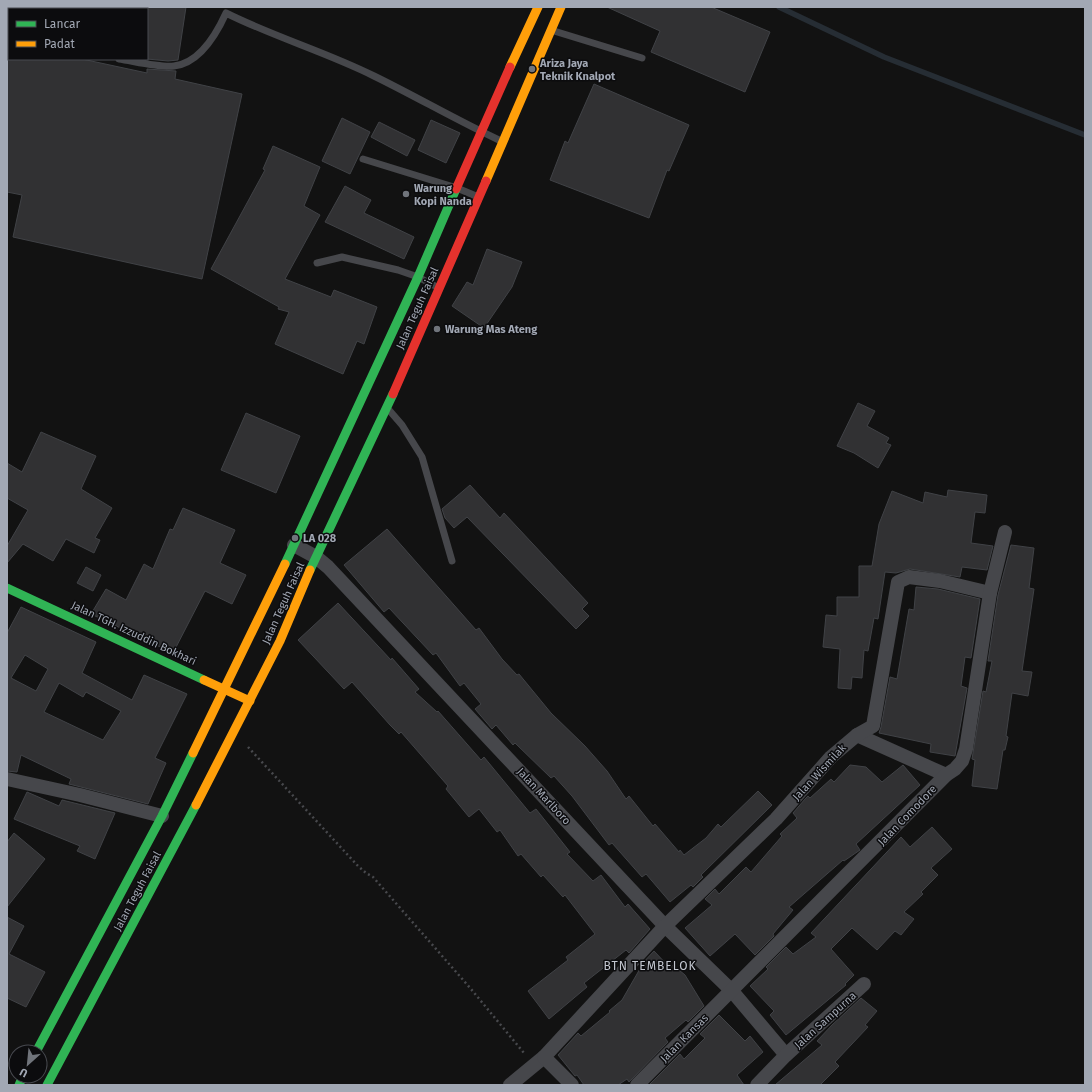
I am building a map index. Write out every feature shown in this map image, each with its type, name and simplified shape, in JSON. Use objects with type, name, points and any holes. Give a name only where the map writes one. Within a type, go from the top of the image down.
[{"type":"main road","name":"Jalan Teguh Faisal","points":[[40,1044],[162,816],[294,545],[418,277],[480,131],[533,26],[538,7]]},
{"type":"main road","name":"Jalan Teguh Faisal","points":[[47,1085],[234,732],[280,641],[316,557],[387,407],[504,142],[549,30],[561,7]]},
{"type":"main road","name":"Jalan TGH. Izzuddin Bokhari","points":[[7,588],[250,701]]},
{"type":"street","name":"Jalan Comodore","points":[[732,991],[946,775],[955,769],[962,761],[966,748],[990,592],[1005,532]]},
{"type":"street","name":"Jalan Marlboro","points":[[294,545],[316,557],[344,584],[665,926],[732,991],[786,1055]]},
{"type":"street","name":"Jalan Wismilak","points":[[510,1085],[539,1061],[665,926],[776,819],[831,758],[857,735],[870,729],[874,723],[898,582],[909,577],[940,581],[990,592]]},
{"type":"street","points":[[857,735],[946,775]]},
{"type":"street","points":[[7,779],[80,795],[162,816]]},
{"type":"street","name":"Jalan Sampurna","points":[[757,1085],[786,1055],[864,984]]},
{"type":"street","name":"Jalan Kansas","points":[[637,1085],[732,991]]},
{"type":"street","points":[[539,1061],[572,1085]]},
{"type":"lane","points":[[126,60],[173,67],[191,62],[210,42],[220,27],[226,10],[254,27],[373,76],[504,142]]},
{"type":"lane","points":[[549,30],[642,58]]},
{"type":"lane","points":[[363,159],[480,197]]},
{"type":"lane","points":[[318,263],[342,257],[398,270],[418,277],[439,288]]},
{"type":"lane","points":[[387,407],[402,425],[422,457],[452,561]]},
{"type":"path","points":[[234,732],[358,866],[366,873],[373,876],[471,988],[539,1061]]},
{"type":"building","points":[[186,7],[178,60],[168,61],[148,59],[147,8]]},
{"type":"building","points":[[607,7],[711,7],[770,32],[745,92],[651,52],[660,31]]},
{"type":"building","points":[[7,59],[87,60],[147,73],[147,69],[176,71],[175,79],[242,94],[202,279],[13,237],[22,195],[7,192]]},
{"type":"building","points":[[594,84],[689,125],[669,171],[667,170],[649,218],[550,180],[565,141],[568,143]]},
{"type":"building","points":[[342,118],[370,132],[350,174],[322,161]]},
{"type":"building","points":[[431,120],[460,133],[446,163],[418,150]]},
{"type":"building","points":[[379,122],[415,140],[407,156],[371,137]]},
{"type":"building","points":[[273,146],[320,167],[304,206],[320,215],[285,279],[331,297],[334,290],[377,307],[364,344],[357,341],[343,374],[275,344],[289,312],[278,309],[279,307],[211,269],[265,170],[263,169]]},
{"type":"building","points":[[345,186],[371,200],[364,213],[414,237],[404,259],[325,222]]},
{"type":"building","points":[[487,249],[522,262],[512,287],[484,328],[452,306],[467,282],[473,285]]},
{"type":"building","points":[[858,403],[875,411],[867,426],[889,438],[886,443],[891,445],[878,468],[854,453],[837,446]]},
{"type":"building","points":[[246,413],[300,436],[276,493],[221,470]]},
{"type":"building","points":[[41,432],[96,456],[81,489],[112,508],[95,538],[100,540],[94,553],[66,539],[53,561],[23,544],[7,563],[7,546],[28,510],[7,498],[7,463],[22,472]]},
{"type":"building","points":[[470,485],[500,518],[504,513],[588,603],[582,609],[589,616],[576,629],[467,517],[454,528],[445,518],[442,509]]},
{"type":"building","points":[[948,490],[987,495],[985,513],[975,512],[971,543],[993,546],[987,570],[962,567],[960,577],[910,569],[896,573],[885,572],[878,619],[874,618],[868,651],[864,650],[862,678],[852,677],[851,689],[838,688],[840,649],[823,647],[826,615],[837,616],[837,597],[859,597],[859,566],[872,566],[879,524],[892,491],[923,503],[925,492],[947,497]]},
{"type":"building","points":[[183,508],[235,530],[220,563],[246,575],[232,604],[205,591],[173,653],[91,614],[106,589],[126,600],[144,564],[153,569],[170,529],[173,530]]},
{"type":"building","points":[[387,529],[476,630],[479,628],[502,659],[517,675],[519,674],[551,713],[585,746],[607,771],[626,799],[629,796],[653,826],[655,824],[679,852],[680,850],[684,855],[706,838],[718,824],[721,827],[758,791],[772,805],[701,875],[703,877],[693,887],[691,885],[670,902],[646,874],[642,877],[612,843],[609,845],[572,796],[554,776],[551,778],[515,743],[513,745],[496,725],[492,729],[475,709],[481,704],[464,683],[460,686],[436,653],[433,655],[389,608],[384,612],[344,565]]},
{"type":"building","points":[[1011,545],[1034,548],[1029,588],[1034,589],[1022,671],[1032,672],[1028,696],[1012,693],[1006,736],[1008,737],[1005,750],[1003,750],[997,789],[972,786],[975,760],[972,759],[983,691],[986,692],[992,661],[988,661],[998,595]]},
{"type":"building","points":[[86,567],[101,575],[93,591],[77,583]]},
{"type":"building","points":[[916,587],[938,589],[980,599],[971,658],[965,657],[961,686],[967,688],[955,756],[930,752],[931,744],[879,733],[890,677],[897,679],[909,609],[914,610]]},
{"type":"building","points":[[338,603],[391,660],[392,658],[419,689],[415,692],[437,712],[438,711],[481,760],[484,757],[530,813],[536,809],[570,852],[567,854],[593,881],[601,875],[625,907],[628,904],[650,929],[629,953],[626,950],[584,983],[587,987],[549,1019],[528,991],[568,960],[566,957],[595,934],[565,895],[563,897],[543,875],[541,877],[521,854],[518,856],[500,830],[497,832],[479,809],[469,817],[446,789],[448,786],[401,732],[399,734],[390,725],[352,682],[344,689],[298,640]]},
{"type":"building","points":[[21,607],[96,642],[82,673],[132,700],[144,675],[187,694],[155,758],[166,763],[148,804],[69,784],[71,779],[21,755],[17,772],[7,771],[7,633]],"holes":[[[25,655],[48,669],[36,691],[11,678]],[[59,683],[83,697],[86,692],[121,711],[103,740],[44,712]]]},
{"type":"building","points":[[850,765],[866,767],[882,782],[903,765],[920,785],[856,844],[860,850],[844,861],[843,860],[789,907],[793,910],[773,934],[774,936],[755,955],[735,934],[710,956],[685,928],[712,905],[705,899],[715,889],[719,894],[746,867],[751,872],[782,836],[780,834],[797,818],[793,813],[805,799],[808,796],[810,798],[831,779],[834,782]]},
{"type":"building","points":[[27,792],[59,806],[62,800],[115,813],[95,859],[77,851],[80,846],[14,819]]},
{"type":"building","points":[[932,827],[952,849],[931,868],[938,875],[921,892],[923,894],[904,912],[914,919],[901,935],[895,931],[877,950],[852,928],[831,949],[854,975],[845,984],[846,985],[786,1035],[770,1015],[774,1011],[750,986],[768,969],[766,967],[786,947],[793,954],[816,937],[811,933],[901,837],[910,847]]},
{"type":"building","points":[[14,833],[45,859],[7,907],[7,842]]},
{"type":"building","points":[[7,917],[24,926],[9,954],[45,972],[26,1007],[7,998]]},
{"type":"building","points":[[654,951],[670,968],[673,965],[685,975],[704,1006],[688,1022],[686,1020],[665,1038],[668,1042],[629,1082],[627,1079],[618,1085],[584,1085],[577,1075],[575,1076],[558,1055],[578,1033],[581,1036],[622,1000],[641,967],[640,966]]},
{"type":"building","points":[[861,998],[877,1011],[865,1025],[868,1027],[835,1062],[839,1066],[820,1085],[775,1085],[822,1045],[817,1041]]},
{"type":"building","points":[[719,1015],[745,1041],[750,1036],[763,1052],[737,1075],[744,1085],[649,1085],[680,1054],[684,1059],[705,1038],[700,1034]]},
{"type":"waterway","points":[[779,7],[884,57],[1085,135]]},
{"type":"traffic: fast","points":[[285,564],[418,277],[456,189]]},
{"type":"traffic: fast","points":[[310,570],[393,394]]},
{"type":"traffic: fast","points":[[7,588],[204,680]]},
{"type":"traffic: fast","points":[[40,1044],[162,816],[193,753]]},
{"type":"traffic: fast","points":[[47,1085],[196,805]]},
{"type":"traffic: slow","points":[[510,67],[538,7]]},
{"type":"traffic: slow","points":[[486,181],[561,7]]},
{"type":"traffic: slow","points":[[193,753],[285,564]]},
{"type":"traffic: slow","points":[[196,805],[280,641],[310,570]]},
{"type":"traffic: slow","points":[[204,680],[250,701]]},
{"type":"traffic: jam","points":[[456,189],[510,67]]},
{"type":"traffic: jam","points":[[393,394],[486,181]]},
{"type":"place","name":"Ariza Jaya Teknik Knalpot","points":[[532,69]]},
{"type":"place","name":"Warung Kopi Nanda","points":[[406,194]]},
{"type":"place","name":"Warung Mas Ateng","points":[[437,329]]},
{"type":"place","name":"LA 028","points":[[295,538]]},
{"type":"district","name":"BTN TEMBELOK","points":[[650,966]]}]
